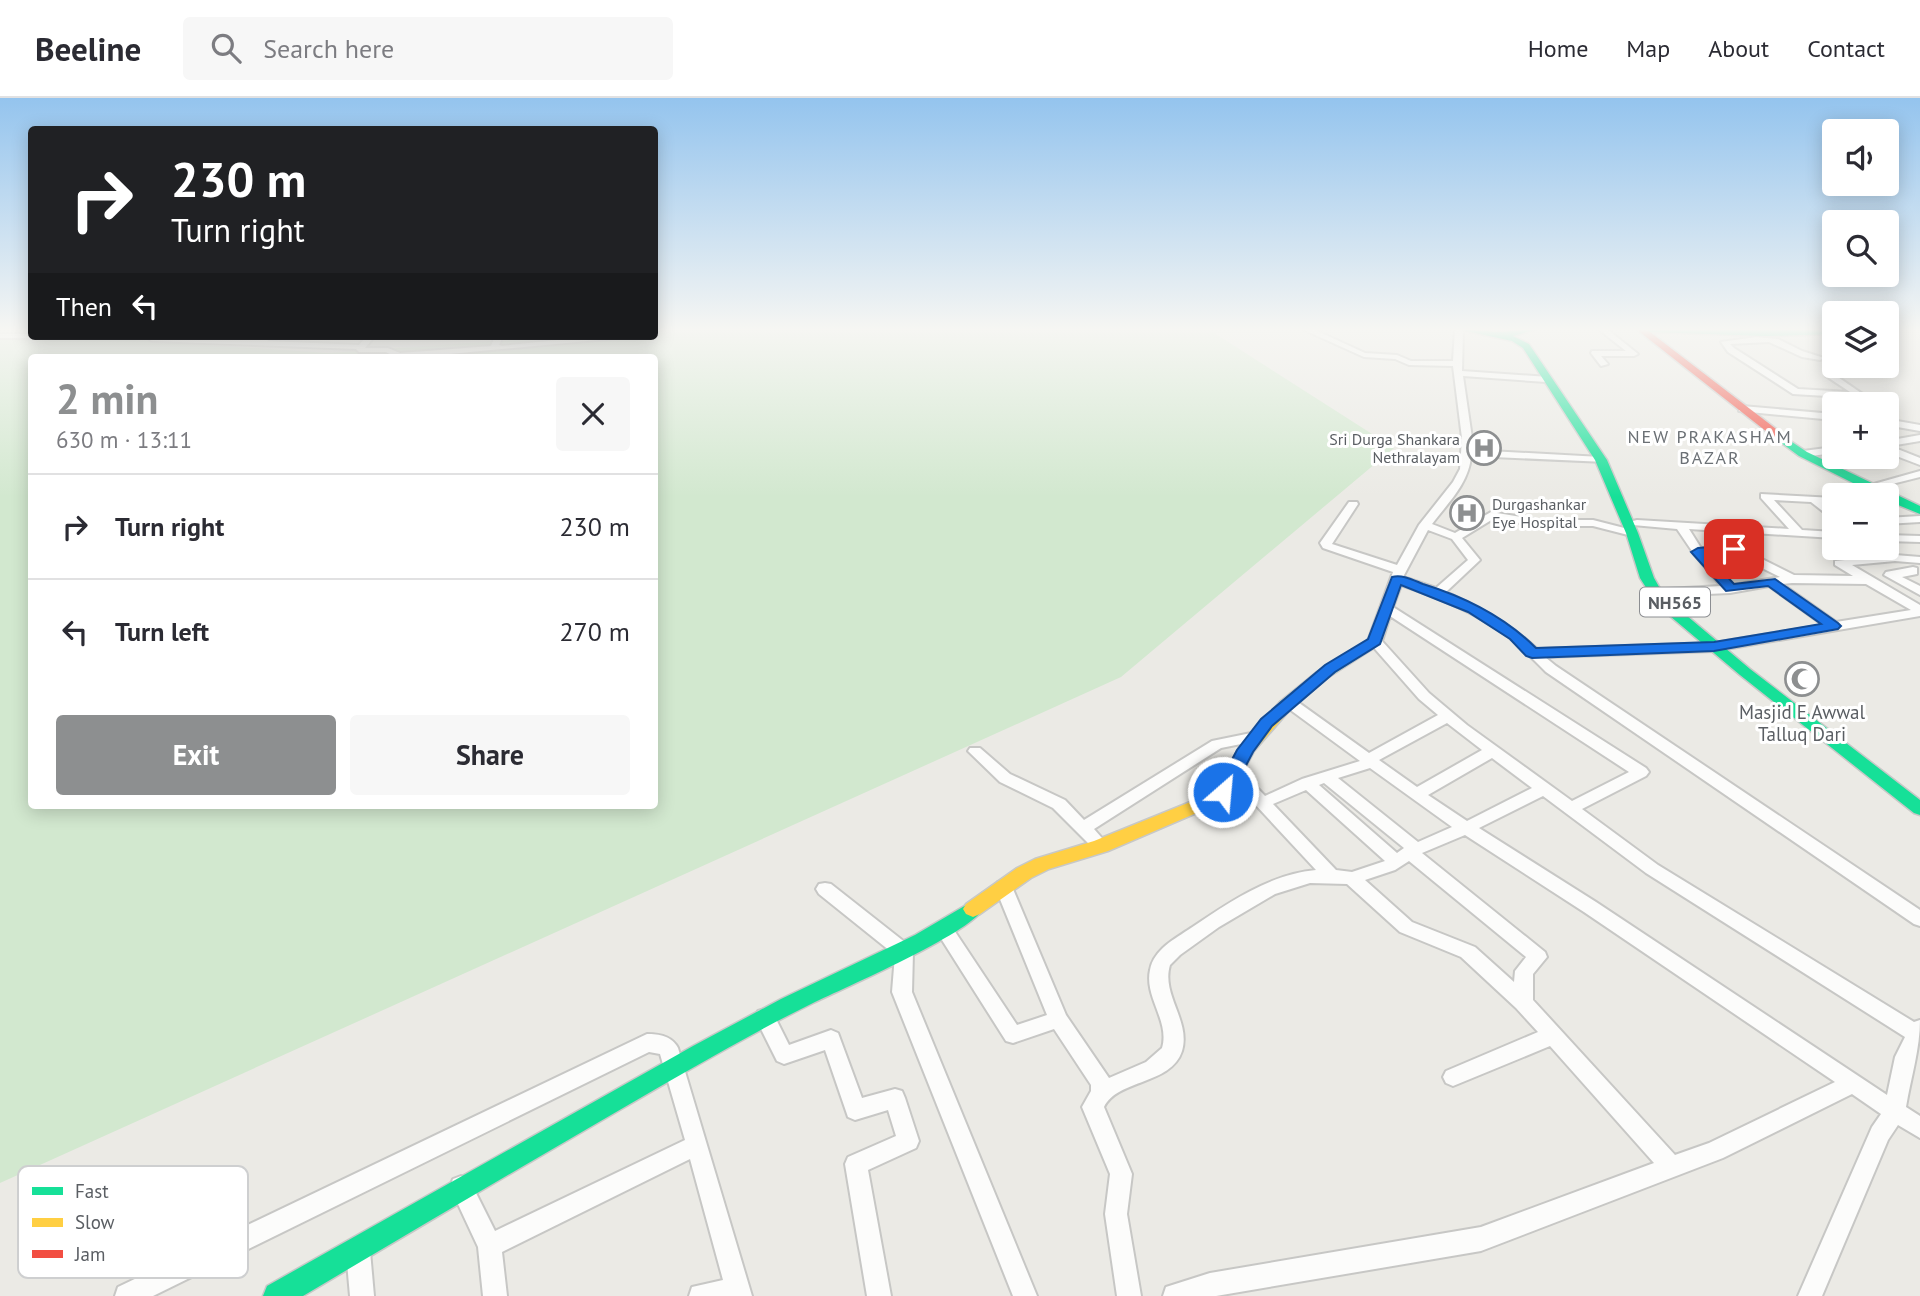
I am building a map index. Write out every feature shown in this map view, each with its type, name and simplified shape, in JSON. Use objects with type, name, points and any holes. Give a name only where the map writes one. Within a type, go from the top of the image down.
[{"type":"main road","name":"NH565","points":[[1550,385],[1601,460],[1667,593],[1718,646],[1920,802]]},
{"type":"main road","name":"NH565","points":[[1559,385],[1606,459],[1634,528],[1647,579],[1657,594],[1920,809]]},
{"type":"main road","points":[[1711,385],[1803,454],[1858,483]]},
{"type":"main road","points":[[1899,501],[1920,510]]},
{"type":"main road","points":[[277,1296],[358,1251],[461,1187],[765,1017],[905,952],[1042,864],[1101,846],[1216,798],[1223,792],[1233,772],[1267,723],[1330,668],[1374,641]]},
{"type":"street","points":[[1460,385],[1468,439],[1465,468],[1458,483],[1425,525],[1398,575],[1374,641],[1424,696],[1448,716],[1652,869],[1918,1031],[1905,1057],[1895,1110],[1880,1134],[1810,1296]]},
{"type":"street","points":[[1783,385],[1791,390],[1860,395],[1845,385]]},
{"type":"street","points":[[1742,409],[1822,416]]},
{"type":"street","points":[[1899,424],[1920,428]]},
{"type":"street","points":[[1899,443],[1920,438]]},
{"type":"street","points":[[1803,454],[1822,452]]},
{"type":"street","points":[[1899,452],[1920,462]]},
{"type":"street","points":[[1467,453],[1601,460]]},
{"type":"street","points":[[1887,483],[1920,474]]},
{"type":"street","points":[[1799,533],[1765,496],[1822,500]]},
{"type":"street","points":[[1814,500],[1822,507]]},
{"type":"street","points":[[1353,504],[1326,543],[1327,546],[1438,593],[1500,625],[1551,669],[1920,919]]},
{"type":"street","points":[[1456,537],[1491,515],[1539,523],[1593,523],[1634,528],[1681,526],[1822,534]]},
{"type":"street","points":[[1899,520],[1920,519]]},
{"type":"street","points":[[1425,525],[1456,537],[1474,560],[1438,593]]},
{"type":"street","points":[[1681,526],[1698,552],[1730,589]]},
{"type":"street","points":[[1899,529],[1915,539]]},
{"type":"street","points":[[1698,552],[1734,549],[1792,579]]},
{"type":"street","points":[[1899,558],[1920,560]]},
{"type":"street","points":[[1873,560],[1839,563],[1920,611]]},
{"type":"street","points":[[1899,560],[1917,570],[1916,573],[1890,575],[1920,590]]},
{"type":"street","points":[[1667,593],[1730,589],[1792,579],[1868,580]]},
{"type":"street","points":[[1771,582],[1833,626]]},
{"type":"street","points":[[1387,609],[1641,772],[1570,809]]},
{"type":"street","points":[[1532,653],[1718,646],[1920,611]]},
{"type":"street","points":[[1290,703],[1466,828],[1590,907],[1920,1128]]},
{"type":"street","points":[[1264,802],[1307,783],[1371,761],[1448,716]]},
{"type":"street","points":[[1085,827],[1198,754],[1217,744],[1256,737]]},
{"type":"street","points":[[975,751],[1005,778],[1059,804],[1085,827],[1101,846]]},
{"type":"street","points":[[1417,794],[1492,751]]},
{"type":"street","points":[[1233,772],[1331,875]]},
{"type":"street","points":[[1326,776],[1408,855]]},
{"type":"street","points":[[1307,783],[1408,855],[1538,957],[1524,971],[1523,1002]]},
{"type":"street","points":[[1101,1092],[1153,1069],[1171,1053],[1175,1033],[1159,981],[1160,969],[1170,953],[1259,893],[1285,884],[1331,875],[1352,878],[1466,828],[1543,789]]},
{"type":"street","points":[[1352,878],[1406,927],[1468,952],[1523,1002],[1672,1168]]},
{"type":"street","points":[[1004,887],[1058,1019],[1097,1076],[1101,1092],[1094,1107],[1121,1174],[1116,1214],[1129,1296]]},
{"type":"street","points":[[825,889],[905,952],[902,992],[1025,1296]]},
{"type":"street","points":[[944,929],[1013,1035],[1058,1019]]},
{"type":"street","points":[[765,1017],[784,1055],[831,1039],[855,1110],[895,1098],[908,1141],[856,1164],[880,1296]]},
{"type":"street","points":[[1453,1077],[1552,1036]]},
{"type":"street","points":[[248,1237],[637,1046],[659,1043],[668,1048],[675,1067],[739,1293],[701,1296]]},
{"type":"street","points":[[1175,1296],[1210,1286],[1481,1239],[1715,1151],[1854,1083]]},
{"type":"street","points":[[490,1246],[697,1145]]},
{"type":"street","points":[[461,1187],[490,1246],[496,1296],[490,1296]]},
{"type":"street","points":[[358,1251],[362,1296]]},
{"type":"street","points":[[127,1296],[164,1278]]},
{"type":"green space","points":[[0,385],[28,385],[28,809],[658,809],[658,385],[1295,385],[1394,448],[1121,677],[38,1166],[18,1166],[18,1175],[0,1183]]},
{"type":"traffic: fast","points":[[1552,385],[1601,460],[1632,533],[1647,578],[1657,594],[1675,613],[1745,672],[1920,809]]},
{"type":"traffic: fast","points":[[1780,437],[1803,454],[1862,483]]},
{"type":"traffic: fast","points":[[1899,501],[1920,510]]},
{"type":"traffic: fast","points":[[1286,705],[1322,675],[1375,641]]},
{"type":"traffic: fast","points":[[277,1296],[701,1053],[789,1005],[922,941],[973,909]]},
{"type":"traffic: slow","points":[[973,909],[1024,873],[1042,864],[1101,846],[1216,798],[1226,787],[1247,748],[1286,705]]},
{"type":"traffic: jam","points":[[1712,385],[1780,437]]},
{"type":"place","name":"Sri Durga Shankara Nethralayam","points":[[1484,448]]},
{"type":"place","name":"Durgashankar Eye Hospital","points":[[1467,513]]},
{"type":"place","name":"Masjid E Awwal Talluq Dari","points":[[1802,679]]},
{"type":"district","name":"NEW PRAKASHAM BAZAR","points":[[1710,446]]},
{"type":"route","points":[[1223,792],[1245,750],[1267,723],[1330,668],[1374,641],[1396,579],[1438,593],[1473,609],[1515,636],[1532,653],[1714,647],[1833,626],[1771,582],[1730,589],[1698,552],[1734,549]]}]
